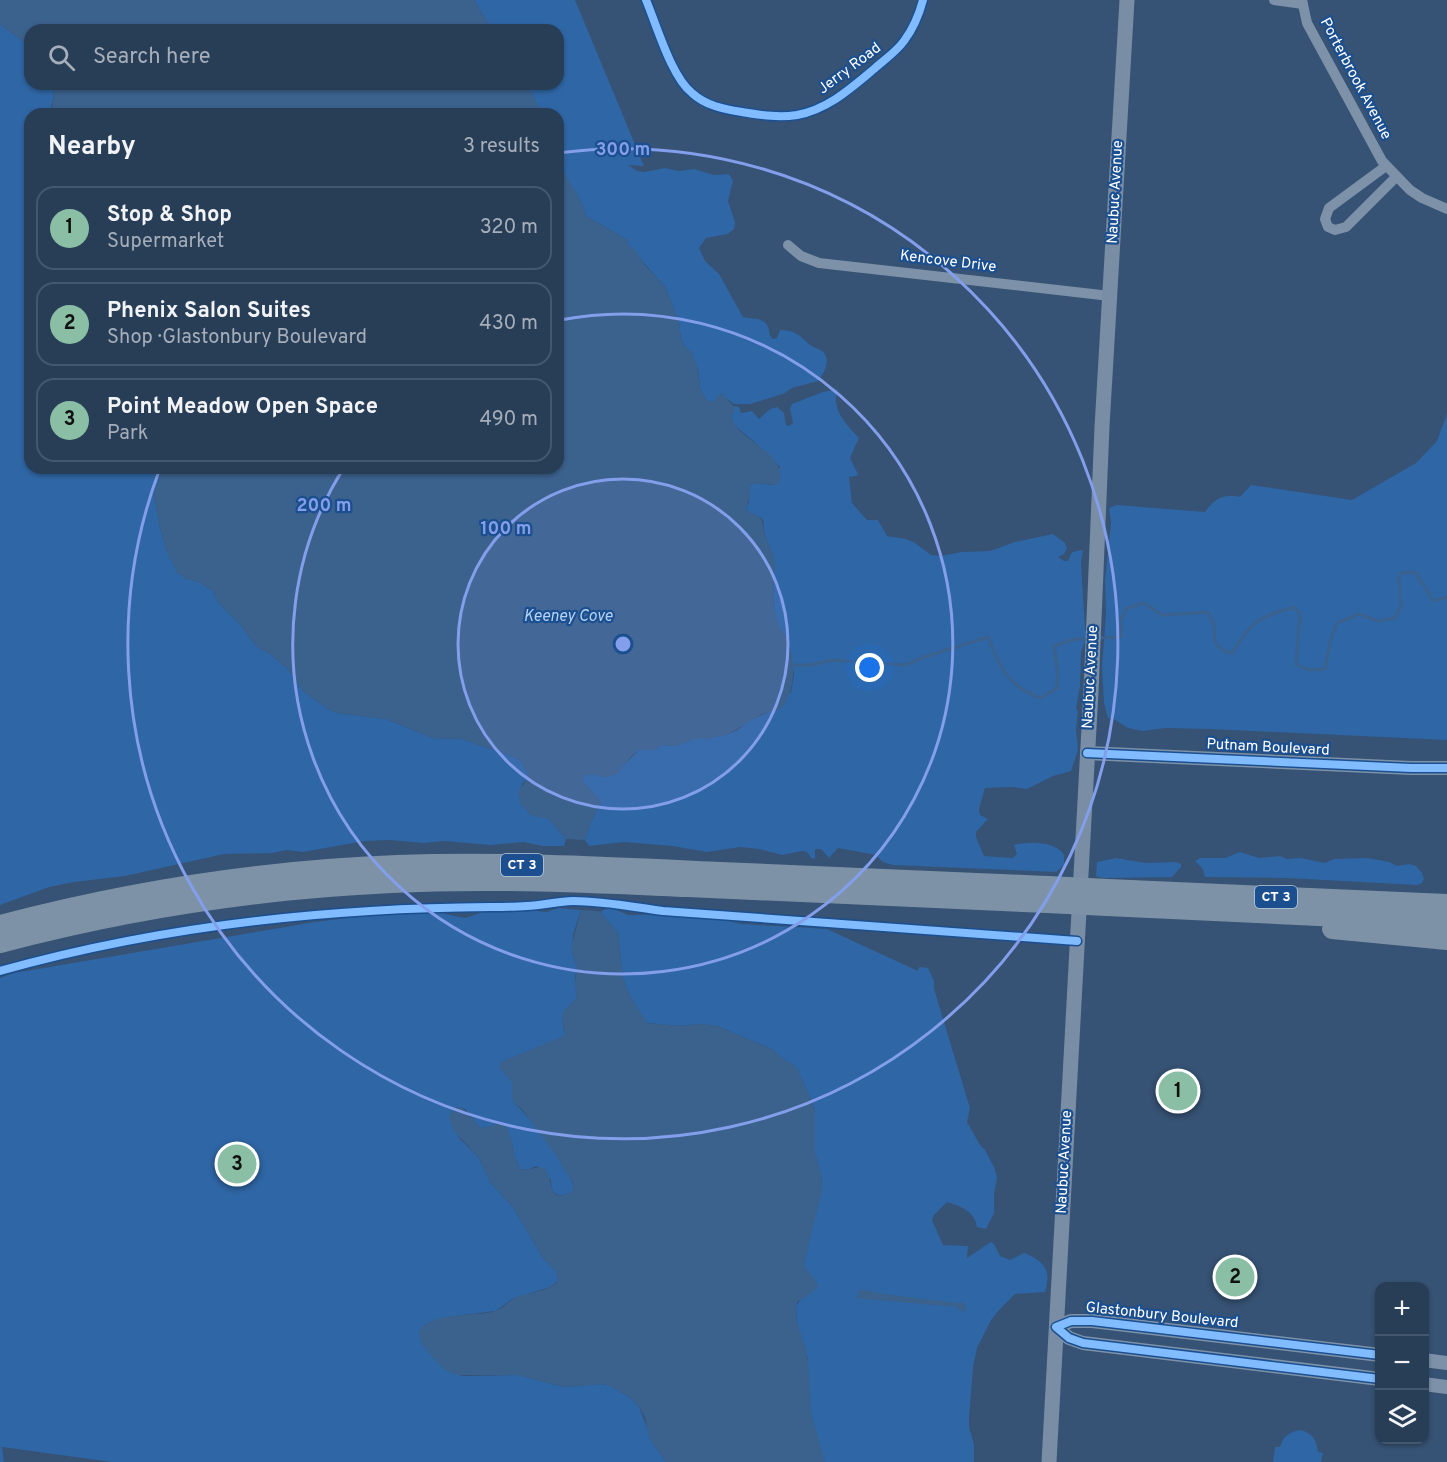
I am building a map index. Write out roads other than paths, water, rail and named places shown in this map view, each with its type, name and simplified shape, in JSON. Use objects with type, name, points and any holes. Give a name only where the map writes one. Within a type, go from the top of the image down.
[{"type":"highway","name":"CT 3","points":[[0,926],[92,903],[201,884],[291,873],[394,865],[576,866],[1048,895]]},
{"type":"highway","name":"CT 3","points":[[0,943],[90,921],[188,903],[297,889],[406,882],[560,882],[1446,908]]},
{"type":"highway","name":"CT 3","points":[[1107,897],[1241,913],[1446,908]]},
{"type":"highway","points":[[1241,913],[1280,924],[1447,940]]},
{"type":"main road","name":"Naubuc Avenue","points":[[1049,1462],[1127,0]]},
{"type":"street","name":"Jerry Road","points":[[646,0],[678,76],[690,92],[703,101],[720,108],[779,117],[814,110],[849,90],[902,44],[914,25],[923,0]]},
{"type":"street","points":[[1274,0],[1303,2]]},
{"type":"street","name":"Porterbrook Avenue","points":[[1303,2],[1307,23],[1375,150],[1386,166],[1395,177],[1422,198],[1447,210]]},
{"type":"street","points":[[1386,166],[1329,208],[1325,219],[1328,227],[1335,230],[1346,227],[1395,177]]},
{"type":"street","name":"Kencove Drive","points":[[788,245],[801,256],[819,263],[1110,296]]},
{"type":"street","name":"Putnam Boulevard","points":[[1087,753],[1447,768]]},
{"type":"street","name":"Glastonbury Boulevard","points":[[1056,1327],[1071,1321],[1085,1320],[1375,1354]]},
{"type":"street","points":[[1056,1327],[1069,1338],[1083,1343],[1375,1378]]},
{"type":"street","points":[[1297,1369],[1300,1346]]},
{"type":"street","points":[[1319,1371],[1322,1348]]},
{"type":"street","points":[[1429,1361],[1447,1363]]},
{"type":"street","points":[[1429,1385],[1447,1387]]},
{"type":"water","points":[[0,0],[474,0],[488,24],[24,24],[24,42],[0,24]]},
{"type":"water","points":[[54,90],[530,90],[539,108],[52,108]]},
{"type":"water","name":"Keeney Cove","points":[[564,173],[584,208],[586,216],[627,240],[628,245],[636,251],[644,264],[666,288],[679,324],[681,339],[697,365],[700,388],[706,400],[713,402],[723,394],[734,407],[734,413],[731,415],[741,432],[766,452],[779,468],[781,479],[777,485],[758,483],[750,485],[750,497],[746,507],[748,512],[762,520],[765,536],[775,561],[774,608],[777,622],[787,637],[792,656],[793,674],[790,692],[781,709],[762,714],[728,734],[707,739],[693,739],[677,746],[662,745],[655,750],[639,750],[614,775],[606,777],[589,774],[584,776],[582,780],[601,802],[585,840],[566,839],[549,819],[532,816],[520,803],[518,792],[528,778],[528,773],[520,760],[462,739],[433,738],[386,719],[337,713],[303,691],[288,669],[270,654],[257,647],[240,624],[218,602],[212,590],[197,581],[186,579],[177,572],[167,552],[159,524],[154,494],[159,474],[564,474]]},
{"type":"water","points":[[581,910],[599,911],[618,933],[623,979],[630,996],[647,1023],[717,1026],[772,1049],[798,1070],[815,1110],[815,1152],[821,1174],[822,1190],[804,1263],[818,1286],[797,1302],[796,1312],[797,1323],[806,1348],[811,1413],[825,1462],[666,1462],[649,1437],[645,1417],[639,1407],[631,1398],[614,1388],[604,1384],[564,1387],[518,1375],[455,1375],[444,1369],[422,1344],[419,1333],[431,1321],[496,1311],[515,1298],[544,1290],[558,1281],[556,1271],[543,1258],[513,1207],[490,1182],[479,1158],[454,1131],[449,1117],[453,1108],[461,1107],[480,1128],[504,1124],[510,1134],[520,1169],[544,1168],[554,1193],[563,1195],[572,1192],[573,1183],[522,1109],[514,1103],[512,1082],[499,1067],[503,1061],[565,1034],[563,1013],[577,998],[575,983],[577,968],[571,948]]},
{"type":"water","points":[[859,1289],[956,1303],[963,1302],[967,1309],[962,1312],[956,1307],[853,1298],[858,1296]]},
{"type":"waterway","points":[[1097,638],[1121,637],[1121,619],[1127,608],[1144,603],[1162,615],[1208,612],[1214,625],[1215,643],[1224,651],[1232,653],[1250,627],[1272,614],[1294,607],[1300,615],[1296,664],[1308,670],[1325,669],[1330,642],[1337,623],[1359,614],[1378,621],[1395,618],[1401,606],[1399,578],[1402,573],[1415,572],[1434,601],[1447,597]]},
{"type":"waterway","points":[[793,665],[810,665],[833,660],[905,665],[988,637],[996,657],[1013,682],[1030,694],[1041,698],[1057,688],[1058,674],[1054,646],[1075,639],[1088,639]]},
{"type":"place","name":"Stop & Shop","points":[[1178,1091]]},
{"type":"place","name":"Point Meadow Open Space","points":[[237,1164]]},
{"type":"place","name":"Phenix Salon Suites","points":[[1235,1277]]}]
